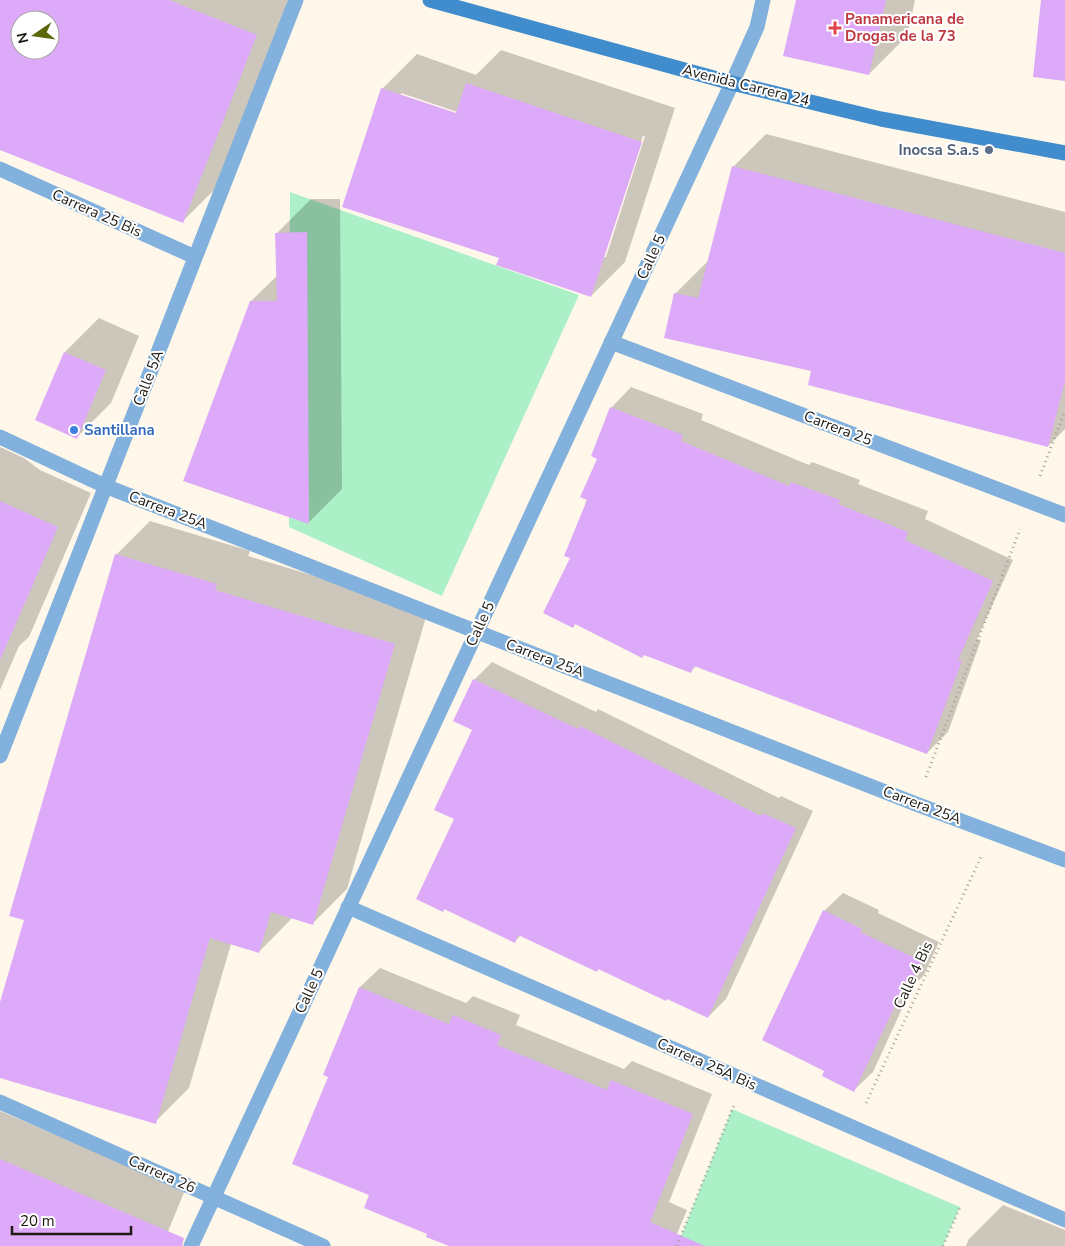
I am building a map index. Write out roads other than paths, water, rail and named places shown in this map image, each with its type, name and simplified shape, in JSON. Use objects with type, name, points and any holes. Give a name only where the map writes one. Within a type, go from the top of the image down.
[{"type":"main road","name":"Avenida Carrera 24","points":[[430,0],[732,83],[881,119],[1065,153]]},
{"type":"street","name":"Calle 5A","points":[[0,756],[296,0]]},
{"type":"street","name":"Calle 5","points":[[191,1246],[732,83],[757,27],[763,0]]},
{"type":"street","name":"Carrera 25 Bis","points":[[0,168],[195,257]]},
{"type":"street","name":"Carrera 25","points":[[611,342],[1065,515]]},
{"type":"street","name":"Carrera 25A","points":[[0,437],[106,486],[916,804],[1065,860]]},
{"type":"street","name":"Carrera 25A Bis","points":[[348,907],[1065,1220]]},
{"type":"street","name":"Carrera 26","points":[[0,1102],[323,1246]]},
{"type":"place","name":"Panamericana de Drogas de la 73","points":[[835,28]]},
{"type":"place","name":"Inocsa S.a.s","points":[[989,150]]},
{"type":"place","name":"Santillana","points":[[74,430]]}]
